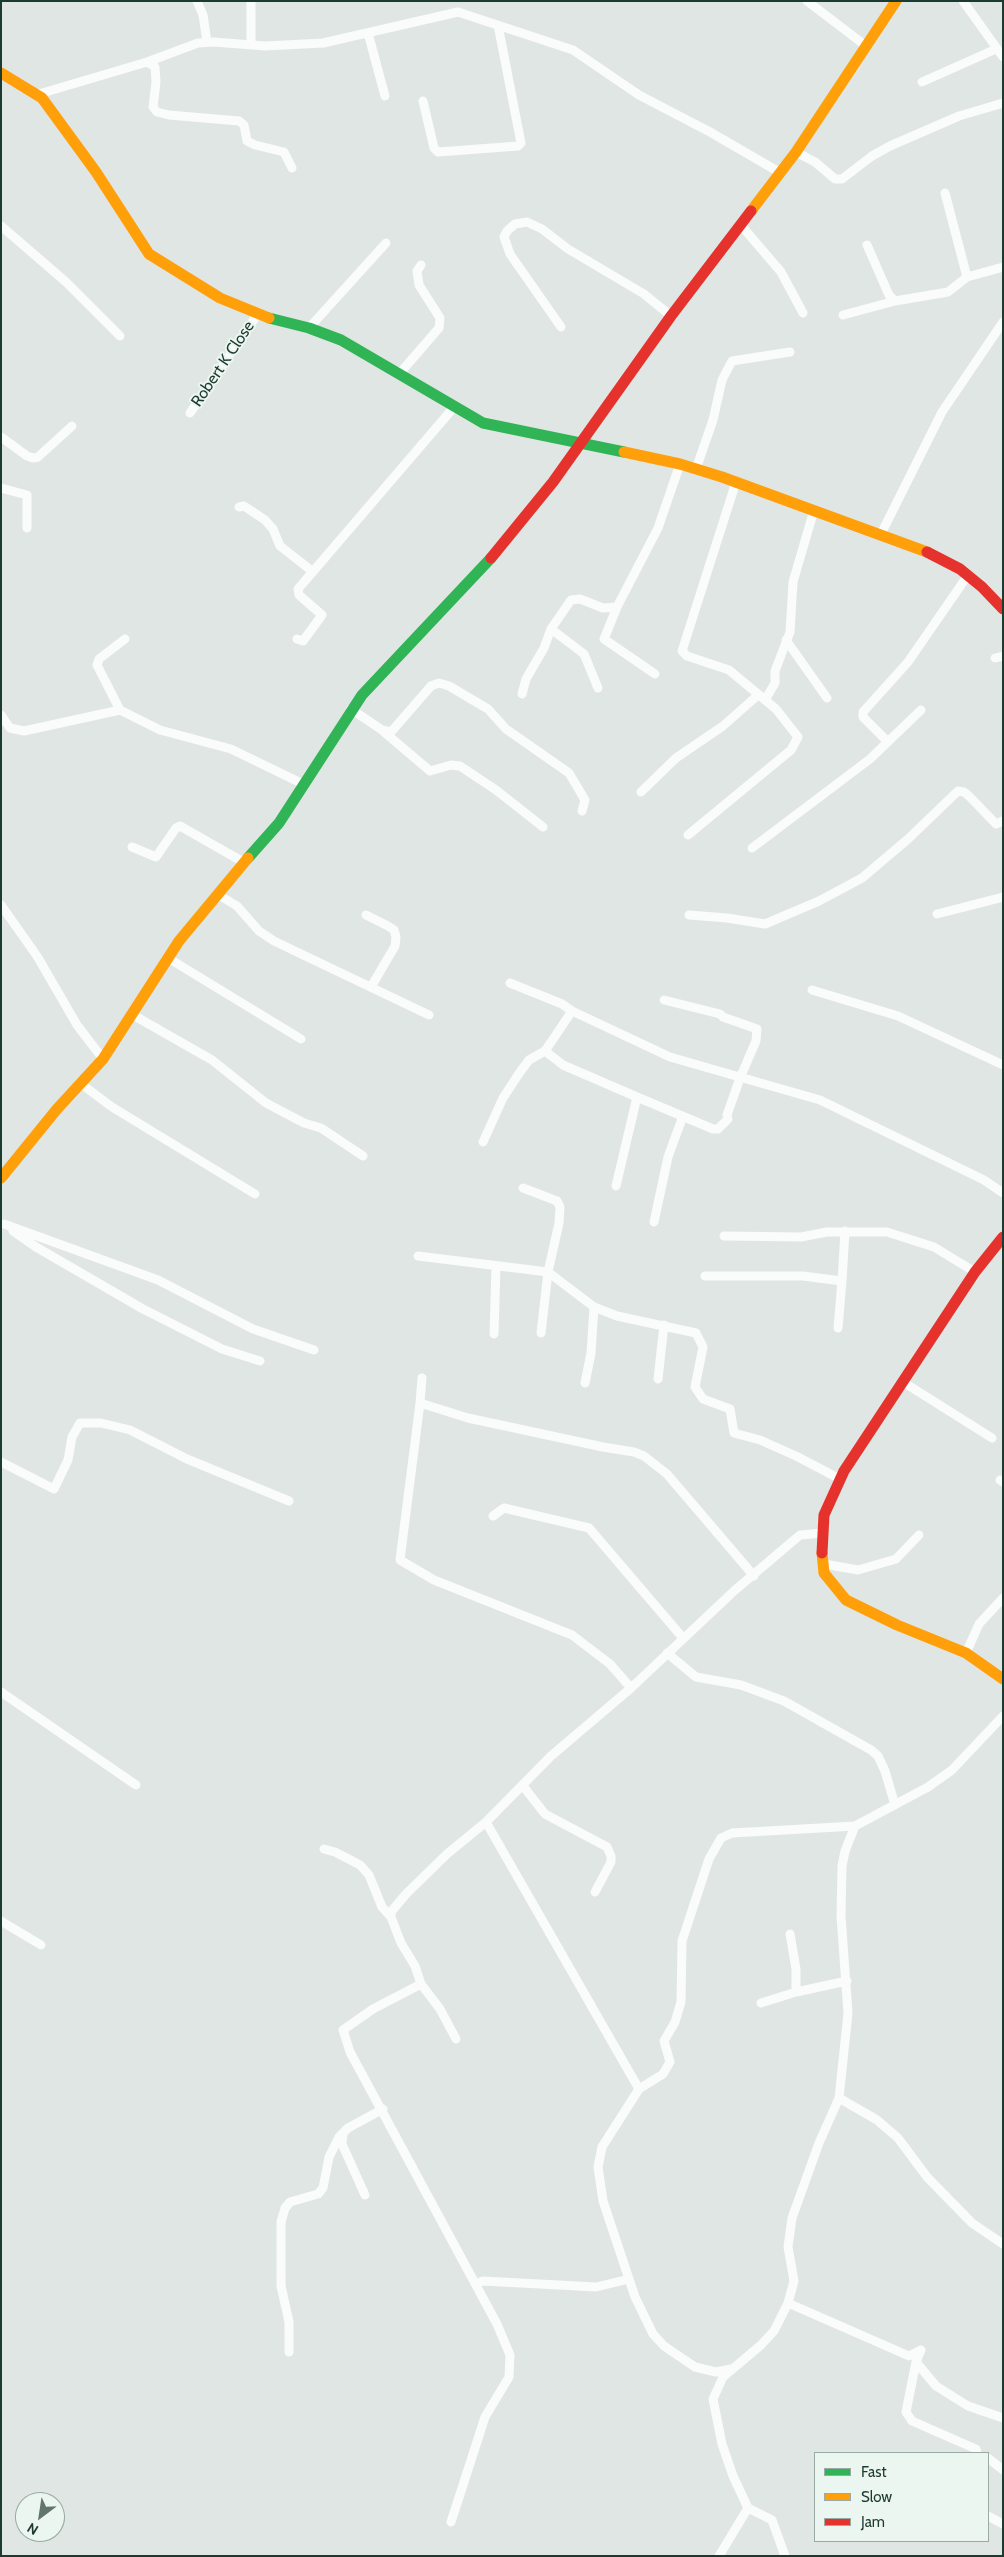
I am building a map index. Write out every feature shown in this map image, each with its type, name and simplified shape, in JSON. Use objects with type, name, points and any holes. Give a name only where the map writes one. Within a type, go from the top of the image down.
[{"type":"street","points":[[197,1],[203,15],[207,42]]},
{"type":"street","points":[[251,1],[251,45]]},
{"type":"street","points":[[458,12],[459,1]]},
{"type":"street","points":[[807,1],[866,46]]},
{"type":"street","points":[[1,1178],[80,1083],[103,1059],[134,1015],[168,958],[217,894],[279,823],[351,709],[509,537],[583,442],[671,316],[796,152],[853,69],[896,1]]},
{"type":"street","points":[[963,1],[996,49],[1003,56]]},
{"type":"street","points":[[39,94],[207,42],[251,45],[323,43],[458,12],[573,50],[639,95],[710,132],[779,172]]},
{"type":"street","points":[[423,101],[434,148],[438,152],[518,146],[521,143],[498,25]]},
{"type":"street","points":[[368,33],[385,96]]},
{"type":"street","points":[[922,82],[996,49]]},
{"type":"street","points":[[147,62],[155,67],[156,82],[153,107],[157,112],[169,116],[239,121],[244,125],[247,140],[284,152],[292,168]]},
{"type":"street","points":[[1,72],[39,94],[86,158],[149,254],[220,298],[257,315],[310,328],[341,340],[483,423],[496,427],[583,442],[680,464],[736,482],[920,548],[968,575],[1003,609]]},
{"type":"street","points":[[796,152],[815,162],[835,179],[842,180],[872,156],[890,146],[959,116],[1003,103]]},
{"type":"street","points":[[945,193],[967,277]]},
{"type":"street","points":[[561,328],[510,254],[504,237],[507,231],[515,224],[528,222],[542,229],[568,248],[644,294],[671,316]]},
{"type":"street","points":[[740,224],[781,272],[803,313]]},
{"type":"street","points":[[1,226],[66,282],[120,336]]},
{"type":"street","points":[[310,328],[386,243]]},
{"type":"street","points":[[867,245],[889,295],[896,301]]},
{"type":"street","points":[[400,373],[439,328],[440,318],[419,285],[417,271],[421,265]]},
{"type":"street","points":[[844,315],[896,301],[948,292],[967,277],[1003,267]]},
{"type":"street","name":"Robert K Close","points":[[190,414],[257,315]]},
{"type":"street","points":[[881,534],[942,412],[1003,322]]},
{"type":"street","points":[[696,469],[713,420],[722,380],[732,361],[790,352]]},
{"type":"street","points":[[297,639],[303,641],[322,618],[322,615],[297,592],[312,571],[455,406]]},
{"type":"street","points":[[1,438],[33,458],[38,457],[72,426]]},
{"type":"street","points":[[655,674],[604,639],[617,607],[658,528],[680,464]]},
{"type":"street","points":[[688,835],[794,747],[798,737],[776,709],[729,670],[687,656],[682,651],[736,482]]},
{"type":"street","points":[[1,488],[27,495],[27,528]]},
{"type":"street","points":[[239,507],[244,506],[265,520],[273,530],[280,546],[312,571]]},
{"type":"street","points":[[641,792],[676,758],[761,698],[775,683],[775,671],[791,624],[793,582],[814,510]]},
{"type":"street","points":[[888,742],[863,717],[863,712],[908,662],[968,575]]},
{"type":"street","points":[[522,694],[526,680],[544,648],[551,629],[564,608],[574,598],[603,608],[617,607]]},
{"type":"street","points":[[551,629],[584,654],[598,688]]},
{"type":"street","points":[[125,639],[99,658],[97,666],[120,710],[160,730],[231,749],[303,784]]},
{"type":"street","points":[[786,640],[827,698]]},
{"type":"street","points":[[382,730],[391,732],[431,686],[439,684],[449,686],[488,709],[506,729],[569,773],[585,800],[582,811]]},
{"type":"street","points":[[351,709],[382,730],[430,771],[451,765],[460,766],[496,790],[542,827]]},
{"type":"street","points":[[1,716],[10,728],[24,730],[120,710]]},
{"type":"street","points":[[752,848],[888,742],[921,710]]},
{"type":"street","points":[[689,915],[765,924],[819,901],[862,878],[958,791],[964,792],[969,796],[996,824],[1003,821]]},
{"type":"street","points":[[132,847],[156,858],[176,828],[180,826],[245,863]]},
{"type":"street","points":[[217,894],[237,906],[259,931],[274,941],[429,1015]]},
{"type":"street","points":[[937,914],[1003,897]]},
{"type":"street","points":[[1,905],[36,956],[77,1025],[103,1059]]},
{"type":"street","points":[[366,915],[394,930],[396,937],[395,946],[371,987]]},
{"type":"street","points":[[168,958],[301,1039]]},
{"type":"street","points":[[510,983],[562,1004],[572,1011],[670,1057],[820,1100],[984,1180],[1003,1193]]},
{"type":"street","points":[[812,990],[898,1016],[1003,1065]]},
{"type":"street","points":[[545,1051],[563,1065],[637,1098],[713,1129],[722,1126],[728,1119],[727,1115],[740,1078],[756,1041],[757,1030],[723,1017],[720,1014],[664,1000]]},
{"type":"street","points":[[483,1142],[504,1098],[520,1072],[529,1060],[545,1051],[572,1011]]},
{"type":"street","points":[[134,1015],[212,1060],[266,1103],[304,1123],[321,1128],[363,1156]]},
{"type":"street","points":[[80,1083],[112,1107],[255,1194]]},
{"type":"street","points":[[616,1186],[637,1098]]},
{"type":"street","points":[[654,1222],[668,1157],[683,1116]]},
{"type":"street","points":[[523,1188],[557,1201],[560,1207],[559,1223],[548,1272],[541,1333]]},
{"type":"street","points":[[2,1222],[158,1280],[253,1329],[314,1350]]},
{"type":"street","points":[[2,1222],[36,1248],[144,1309],[222,1349],[260,1361]]},
{"type":"street","points":[[724,1236],[801,1237],[812,1233],[871,1230],[904,1235],[934,1247],[975,1272]]},
{"type":"street","points":[[838,1328],[845,1231]]},
{"type":"street","points":[[1000,1244],[975,1272],[840,1479],[824,1515],[822,1551],[824,1572],[846,1600],[862,1609],[966,1653],[1003,1679]]},
{"type":"street","points":[[418,1256],[548,1272],[594,1307],[617,1316],[696,1333],[703,1347],[695,1387],[703,1399],[730,1409],[734,1433],[760,1440],[840,1479]]},
{"type":"street","points":[[494,1334],[496,1267]]},
{"type":"street","points":[[705,1276],[803,1276],[842,1282]]},
{"type":"street","points":[[586,1383],[591,1353],[594,1307]]},
{"type":"street","points":[[658,1379],[664,1325]]},
{"type":"street","points":[[422,1378],[400,1560],[434,1580],[572,1635],[610,1664],[631,1688]]},
{"type":"street","points":[[903,1382],[992,1438]]},
{"type":"street","points":[[420,1403],[468,1418],[634,1452],[644,1456],[667,1474],[754,1576]]},
{"type":"street","points":[[1,1462],[54,1489],[68,1460],[72,1437],[80,1423],[101,1423],[130,1430],[186,1459],[289,1501]]},
{"type":"street","points":[[493,1516],[504,1508],[522,1510],[589,1528],[683,1638]]},
{"type":"street","points":[[391,1917],[391,1912],[413,1887],[447,1854],[486,1822],[551,1756],[631,1688],[734,1591],[754,1576],[800,1535],[823,1533]]},
{"type":"street","points":[[824,1564],[858,1570],[896,1559],[919,1535]]},
{"type":"street","points":[[966,1653],[979,1624],[1003,1598]]},
{"type":"street","points":[[667,1653],[696,1677],[741,1685],[784,1701],[871,1750],[878,1756],[886,1771],[895,1805]]},
{"type":"street","points":[[1,1692],[136,1785]]},
{"type":"street","points":[[731,2369],[716,2372],[704,2370],[682,2360],[664,2346],[653,2334],[629,2279],[603,2202],[598,2166],[602,2147],[606,2139],[639,2089],[663,2074],[670,2062],[664,2041],[675,2022],[681,2002],[682,1941],[709,1859],[721,1838],[732,1832],[855,1826],[928,1787],[952,1770],[1003,1716]]},
{"type":"street","points":[[522,1786],[545,1814],[607,1847],[611,1856],[611,1862],[595,1892]]},
{"type":"street","points":[[486,1822],[639,2089]]},
{"type":"street","points":[[786,2556],[772,2520],[748,2508],[733,2476],[714,2414],[714,2399],[716,2389],[731,2369],[762,2346],[774,2331],[788,2303],[794,2281],[788,2247],[792,2218],[819,2143],[839,2098],[848,2012],[841,1916],[842,1866],[847,1844],[855,1826]]},
{"type":"street","points":[[324,1849],[335,1852],[360,1865],[369,1875],[382,1907],[391,1917],[398,1936],[415,1966],[421,1984],[440,2009],[456,2039]]},
{"type":"street","points":[[1,1920],[40,1945]]},
{"type":"street","points":[[790,1934],[796,1969],[796,1992]]},
{"type":"street","points":[[760,2003],[796,1992],[847,1982]]},
{"type":"street","points":[[421,1984],[373,2009],[342,2030],[350,2052],[383,2109],[507,2344],[511,2364],[509,2377],[485,2417],[451,2522]]},
{"type":"street","points":[[839,2098],[877,2120],[898,2138],[927,2177],[972,2223],[1003,2244]]},
{"type":"street","points":[[289,2352],[289,2322],[281,2286],[281,2222],[285,2208],[290,2202],[318,2194],[323,2188],[329,2157],[342,2133],[383,2109]]},
{"type":"street","points":[[342,2133],[342,2144],[365,2195]]},
{"type":"street","points":[[475,2284],[484,2281],[596,2287],[629,2279]]},
{"type":"street","points":[[788,2303],[909,2356],[921,2350],[916,2362],[906,2412],[912,2421],[978,2452]]},
{"type":"street","points":[[916,2362],[936,2386],[968,2406],[1003,2418]]},
{"type":"street","points":[[989,2459],[1003,2470]]},
{"type":"street","points":[[719,2556],[748,2508]]},
{"type":"street","points":[[989,2517],[1003,2524]]},
{"type":"traffic: fast","points":[[269,318],[309,328],[341,340],[483,423],[624,452]]},
{"type":"traffic: fast","points":[[248,858],[279,823],[362,695],[491,558]]},
{"type":"traffic: slow","points":[[751,211],[796,152],[896,1]]},
{"type":"traffic: slow","points":[[1,73],[42,98],[96,172],[149,254],[220,298],[269,318]]},
{"type":"traffic: slow","points":[[624,452],[680,464],[722,477],[927,552]]},
{"type":"traffic: slow","points":[[1,1178],[57,1109],[103,1059],[179,941],[248,858]]},
{"type":"traffic: slow","points":[[822,1553],[824,1573],[846,1600],[897,1625],[966,1653],[1003,1679]]},
{"type":"traffic: jam","points":[[491,558],[553,482],[671,316],[751,211]]},
{"type":"traffic: jam","points":[[927,552],[960,569],[982,587],[1003,609]]},
{"type":"traffic: jam","points":[[822,1553],[824,1515],[844,1471],[975,1272],[1003,1237]]}]
